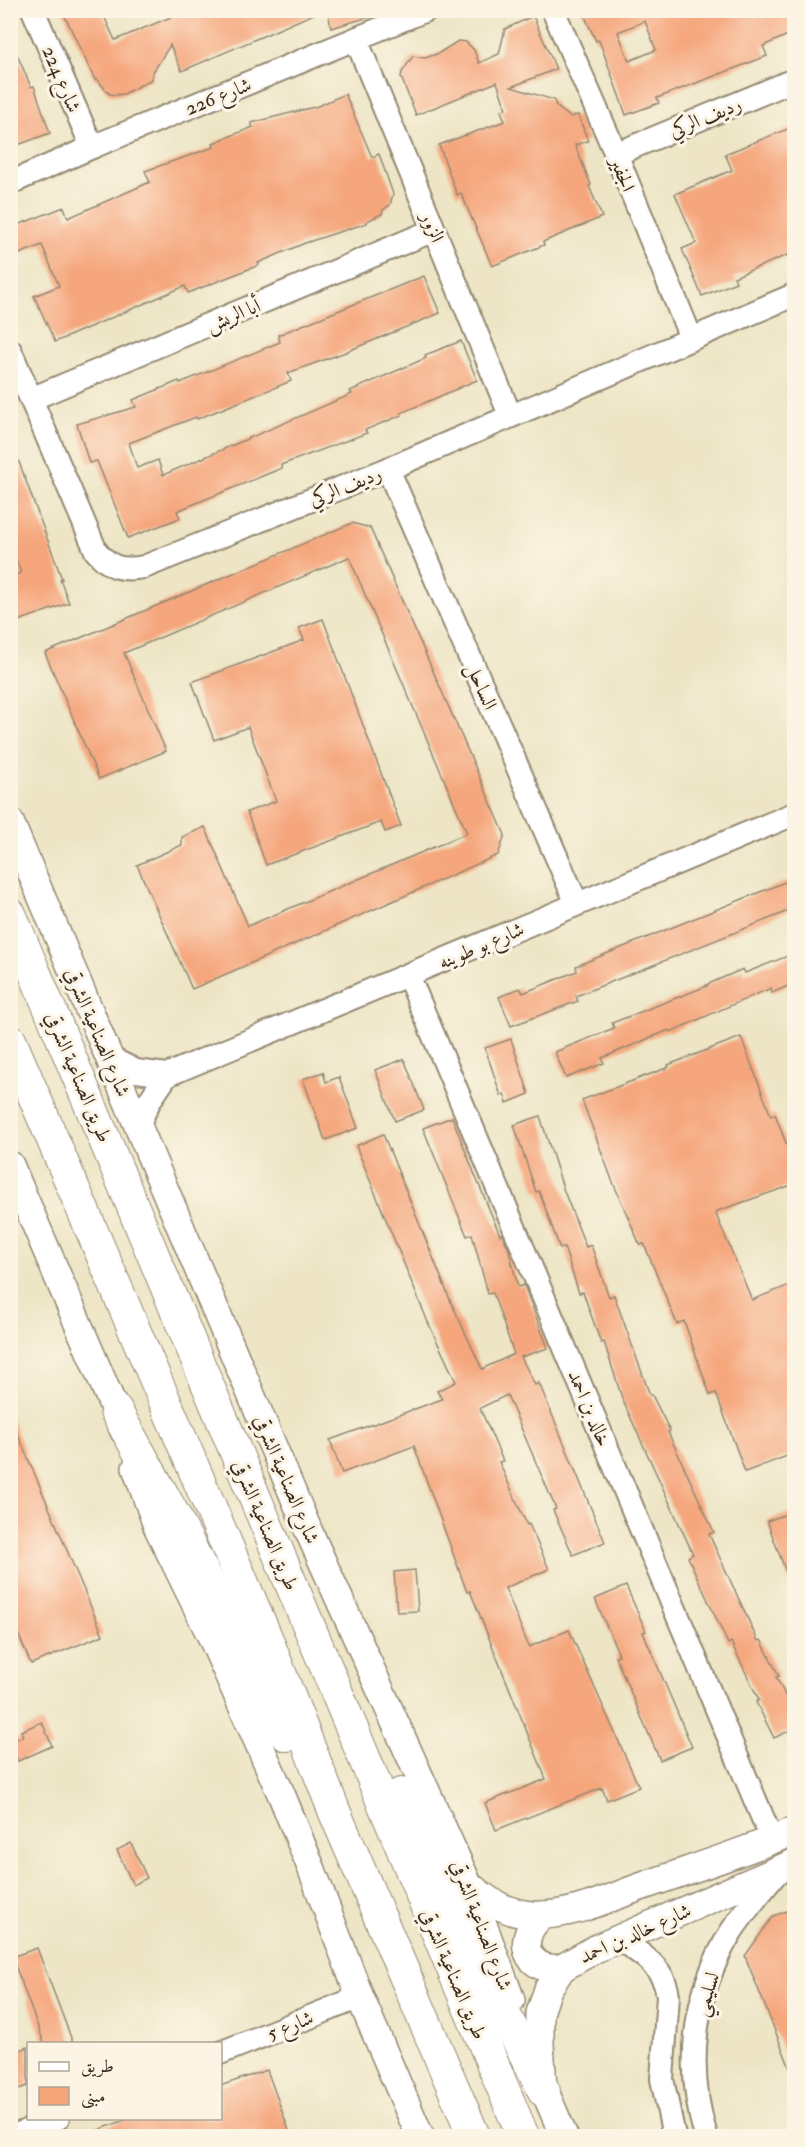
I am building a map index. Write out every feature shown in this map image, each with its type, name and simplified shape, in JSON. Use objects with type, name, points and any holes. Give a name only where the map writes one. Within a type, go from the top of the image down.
[{"type":"highway","name":"طريق الصناعية الشرقي","points":[[10,914],[523,2136]]},
{"type":"highway","points":[[10,1040],[261,1626],[335,1813],[474,2136]]},
{"type":"highway","points":[[116,1411],[176,1517],[274,1714],[335,1813]]},
{"type":"highway","points":[[303,1615],[380,1748],[492,1990],[544,2091]]},
{"type":"main road","name":"شارع الصناعية الشرقي","points":[[10,822],[309,1532],[468,1884],[544,2091],[564,2136]]},
{"type":"main road","points":[[10,1165],[20,1206],[116,1411],[157,1526],[212,1638],[282,1796],[360,1997],[420,2136]]},
{"type":"main road","name":"شارع خالد بن احمد","points":[[468,1884],[482,1897],[504,1909],[543,1916],[581,1908],[783,1836]]},
{"type":"main road","name":"شارع خالد بن احمد","points":[[544,2091],[540,2013],[548,1989],[562,1968],[575,1959],[619,1939],[787,1866]]},
{"type":"main road","points":[[543,1916],[531,1926],[528,1932],[527,1948],[534,1961],[540,1966],[562,1968]]},
{"type":"street","name":"شارع 224","points":[[33,10],[92,147]]},
{"type":"street","name":"شارع 226","points":[[10,183],[426,10]]},
{"type":"street","name":"الجفير","points":[[553,10],[691,338]]},
{"type":"street","name":"الزور","points":[[356,39],[510,415]]},
{"type":"street","name":"رديف الركي","points":[[615,154],[795,80]]},
{"type":"street","name":"أبا الريش","points":[[31,399],[434,230]]},
{"type":"street","name":"رديف الركي","points":[[10,350],[96,551],[105,562],[118,568],[131,569],[144,567],[388,469],[795,295]]},
{"type":"street","name":"الساحل","points":[[388,469],[577,904]]},
{"type":"street","name":"شارع بو طوينه","points":[[108,1057],[136,1071],[167,1075],[795,814]]},
{"type":"street","name":"خالد بن احمد","points":[[408,975],[783,1836]]},
{"type":"street","points":[[138,1125],[150,1100],[167,1075]]},
{"type":"street","name":"لسليمي","points":[[706,2136],[695,2089],[693,2059],[697,2021],[706,1986],[719,1953],[732,1930],[787,1866]]},
{"type":"street","points":[[619,1939],[643,1954],[659,1970],[667,1984],[662,2079],[674,2136]]},
{"type":"street","name":"شارع 5","points":[[222,2052],[360,1997]]},
{"type":"street","points":[[14,2136],[53,2120]]},
{"type":"building","points":[[62,10],[101,10],[115,40],[188,10],[323,10],[182,71],[170,45],[153,72],[152,79],[124,94],[114,95],[108,93],[97,79],[95,80]]},
{"type":"building","points":[[328,10],[380,10],[380,14],[331,28]]},
{"type":"building","points":[[582,10],[795,10],[795,32],[763,46],[767,56],[657,98],[659,103],[626,115],[599,40],[596,41]],"holes":[[[645,21],[656,50],[629,61],[618,32]]]},
{"type":"building","points":[[533,16],[556,69],[511,87],[554,100],[556,106],[570,117],[578,115],[588,141],[575,145],[602,217],[543,242],[544,245],[492,266],[461,193],[457,195],[439,145],[505,121],[501,111],[506,109],[497,82],[416,115],[401,77],[413,56],[425,58],[439,53],[458,41],[466,42],[474,50],[479,63],[499,54],[505,29]]},
{"type":"building","points":[[10,38],[31,87],[34,86],[50,133],[10,148]]},
{"type":"building","points":[[345,94],[372,157],[379,154],[393,194],[390,205],[383,210],[382,214],[367,223],[305,243],[258,263],[259,265],[188,293],[185,286],[55,342],[34,296],[59,286],[42,245],[19,254],[10,228],[64,207],[68,218],[150,182],[145,171],[214,147],[213,143],[253,127],[251,123],[318,106]]},
{"type":"building","points":[[795,126],[795,252],[734,277],[736,282],[702,296],[682,249],[696,243],[675,194],[732,170],[725,154]]},
{"type":"building","points":[[424,276],[440,313],[288,373],[291,381],[197,419],[196,417],[129,443],[137,468],[158,460],[163,475],[352,394],[350,391],[426,358],[425,355],[461,341],[477,380],[365,430],[367,433],[281,465],[282,468],[177,511],[180,518],[128,538],[97,461],[89,463],[77,424],[136,407],[133,400],[280,342],[278,335]]},
{"type":"building","points":[[10,443],[12,443],[69,603],[10,624],[10,576],[21,573],[10,543]]},
{"type":"building","points":[[352,523],[370,528],[505,835],[498,855],[192,989],[137,865],[182,845],[182,837],[205,827],[248,926],[467,833],[349,557],[124,653],[166,751],[99,779],[45,653]]},
{"type":"building","points":[[323,619],[401,826],[385,832],[381,822],[266,865],[247,812],[276,801],[248,727],[214,740],[192,682],[304,640],[299,628]]},
{"type":"building","points":[[795,878],[795,907],[576,996],[578,1001],[511,1026],[499,997],[520,988],[523,993],[577,971],[576,966]]},
{"type":"building","points":[[795,953],[795,983],[772,993],[771,988],[670,1032],[669,1030],[602,1058],[604,1063],[566,1078],[555,1052],[614,1028],[612,1023],[707,986],[743,969],[745,973]]},
{"type":"building","points":[[741,1037],[771,1116],[775,1114],[795,1167],[795,1184],[715,1212],[752,1300],[795,1283],[795,1453],[745,1472],[716,1393],[710,1395],[684,1321],[677,1324],[644,1244],[640,1245],[612,1180],[582,1100]]},
{"type":"building","points":[[511,1039],[529,1094],[507,1103],[504,1094],[501,1096],[485,1048]]},
{"type":"building","points":[[404,1059],[424,1110],[395,1121],[375,1070]]},
{"type":"building","points":[[323,1072],[326,1082],[339,1077],[358,1128],[325,1140],[303,1079]]},
{"type":"building","points":[[540,1116],[564,1191],[586,1247],[591,1245],[609,1297],[614,1295],[650,1395],[670,1431],[668,1432],[714,1532],[709,1534],[758,1641],[761,1640],[779,1676],[776,1677],[795,1715],[795,1728],[774,1738],[756,1702],[759,1700],[731,1642],[728,1644],[688,1557],[693,1554],[623,1401],[604,1342],[601,1343],[583,1292],[579,1293],[564,1247],[560,1249],[539,1191],[536,1192],[514,1125]]},
{"type":"building","points":[[452,1117],[500,1235],[502,1234],[508,1247],[518,1287],[524,1285],[548,1348],[521,1357],[535,1385],[539,1383],[605,1542],[573,1555],[553,1510],[556,1509],[507,1395],[480,1408],[503,1461],[499,1462],[549,1569],[505,1588],[529,1647],[569,1630],[639,1787],[607,1800],[602,1788],[496,1830],[485,1803],[546,1779],[470,1591],[467,1592],[414,1446],[342,1473],[330,1440],[442,1399],[437,1391],[456,1382],[427,1320],[356,1146],[383,1134],[451,1302],[482,1369],[514,1354],[493,1293],[488,1294],[472,1234],[467,1236],[423,1128]]},
{"type":"building","points":[[10,1416],[103,1635],[31,1664],[10,1615]]},
{"type":"building","points":[[795,1511],[795,1591],[793,1591],[767,1521]]},
{"type":"building","points":[[415,1570],[418,1611],[397,1612],[394,1572]]},
{"type":"building","points":[[626,1586],[692,1747],[660,1760],[615,1656],[619,1655],[595,1599]]},
{"type":"building","points":[[42,1722],[52,1746],[18,1761],[10,1742],[23,1736],[21,1731]]},
{"type":"building","points":[[131,1843],[147,1878],[133,1885],[117,1850]]},
{"type":"building","points":[[795,1908],[794,2078],[745,1956],[773,1916]]},
{"type":"building","points":[[37,1948],[73,2042],[44,2042],[12,1957]]},
{"type":"building","points":[[27,2047],[27,2086],[10,2092],[10,2054]]},
{"type":"building","points":[[267,2070],[291,2136],[85,2136],[125,2120],[222,2120],[222,2085]]}]
